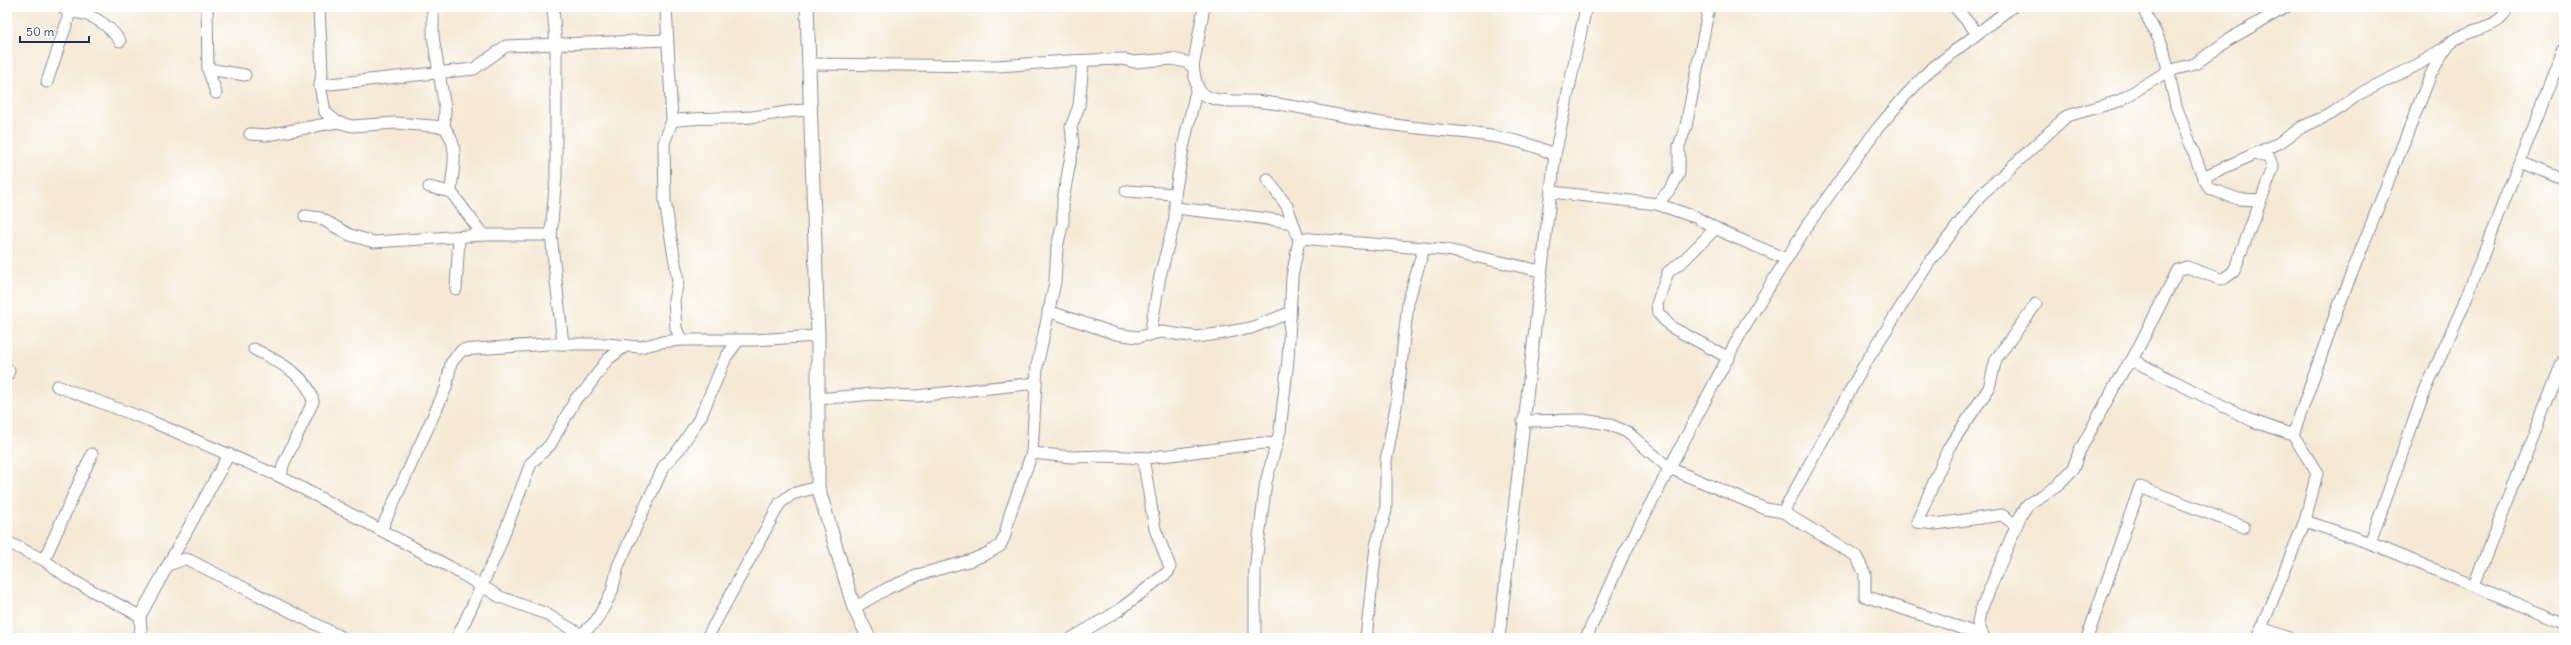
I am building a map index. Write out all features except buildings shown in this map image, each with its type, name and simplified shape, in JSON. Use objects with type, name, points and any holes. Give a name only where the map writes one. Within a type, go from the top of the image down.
[{"type":"main road","points":[[807,7],[818,336],[818,487],[854,608],[869,638]]},
{"type":"street","points":[[207,7],[208,69],[216,94]]},
{"type":"street","points":[[319,7],[322,73],[320,85],[325,112],[337,122],[352,126],[396,123],[444,126]]},
{"type":"street","points":[[432,7],[433,37],[438,74],[445,108],[444,126],[451,135],[455,148],[456,164],[451,192]]},
{"type":"street","points":[[553,7],[556,46],[556,176],[552,235],[563,344]]},
{"type":"street","points":[[666,7],[666,40],[672,80],[672,121],[664,143],[665,202],[678,281],[674,300],[676,328],[681,340]]},
{"type":"street","points":[[1150,335],[1160,276],[1177,208],[1175,194],[1184,143],[1197,87],[1193,66],[1204,7]]},
{"type":"street","points":[[1499,638],[1523,421],[1556,155],[1586,7]]},
{"type":"street","points":[[1657,204],[1672,187],[1679,174],[1679,146],[1686,126],[1709,7]]},
{"type":"street","points":[[1955,7],[1977,33]]},
{"type":"street","points":[[1586,638],[1621,560],[1669,468],[1729,358],[1744,327],[1786,259],[1837,184],[1906,95],[1930,70],[2012,7]]},
{"type":"street","points":[[2142,7],[2163,47],[2176,106],[2203,177],[2210,189],[2238,199],[2260,200]]},
{"type":"street","points":[[1783,512],[1866,362],[1928,264],[1982,194],[2067,116],[2119,101],[2168,71],[2195,64],[2228,40],[2286,7]]},
{"type":"street","points":[[2203,177],[2279,143],[2302,127],[2331,114],[2359,94],[2421,62],[2451,43],[2493,24],[2504,15],[2508,8]]},
{"type":"street","points":[[47,82],[61,42],[65,10],[91,16],[104,24],[120,41]]},
{"type":"street","points":[[320,85],[426,73],[438,74],[478,68],[506,46],[556,46],[666,40]]},
{"type":"street","points":[[2293,435],[2336,313],[2431,74],[2451,43]]},
{"type":"street","points":[[2370,543],[2422,398],[2463,306],[2564,48]]},
{"type":"street","points":[[808,64],[921,64],[935,67],[1083,62],[1122,59],[1134,62],[1172,59],[1186,62],[1193,66]]},
{"type":"street","points":[[854,608],[888,588],[947,565],[972,560],[1000,546],[1032,453],[1037,366],[1055,282],[1057,247],[1063,222],[1063,200],[1073,144],[1071,127],[1079,106],[1083,62]]},
{"type":"street","points":[[2421,62],[2431,74]]},
{"type":"street","points":[[208,69],[245,75]]},
{"type":"street","points":[[1197,87],[1202,94],[1212,98],[1264,102],[1395,125],[1532,143],[1556,155]]},
{"type":"street","points":[[672,121],[696,118],[752,117],[781,111],[810,110]]},
{"type":"street","points":[[250,134],[266,135],[337,122]]},
{"type":"street","points":[[1983,636],[1978,623],[1980,612],[2016,525],[2028,504],[2056,488],[2073,469],[2105,404],[2124,369],[2132,360],[2178,270],[2187,267],[2220,279],[2234,271],[2273,168],[2269,157],[2254,154]]},
{"type":"street","points":[[2520,162],[2564,180]]},
{"type":"street","points":[[1255,638],[1255,570],[1266,482],[1277,444],[1288,360],[1289,313],[1292,277],[1299,238],[1287,206],[1267,179]]},
{"type":"street","points":[[429,187],[451,192],[483,236]]},
{"type":"street","points":[[1126,191],[1175,194]]},
{"type":"street","points":[[1552,192],[1657,204],[1695,217],[1714,228],[1786,259]]},
{"type":"street","points":[[1177,208],[1244,217],[1260,216],[1293,223]]},
{"type":"street","points":[[305,216],[320,218],[350,235],[374,242],[483,236],[552,235]]},
{"type":"street","points":[[1714,228],[1683,261],[1668,272],[1657,304],[1658,313],[1671,327],[1729,358]]},
{"type":"street","points":[[456,289],[459,238]]},
{"type":"street","points":[[1299,238],[1392,247],[1424,247],[1482,257],[1541,271]]},
{"type":"street","points":[[1366,638],[1376,546],[1386,510],[1386,460],[1393,426],[1408,303],[1424,247]]},
{"type":"street","points":[[2016,525],[2002,515],[1936,524],[1917,522],[1949,447],[1988,388],[1996,360],[2036,304]]},
{"type":"street","points":[[1048,311],[1116,334],[1138,337],[1161,332],[1198,337],[1251,328],[1289,313]]},
{"type":"street","points":[[381,530],[446,388],[451,363],[456,354],[462,350],[563,344],[606,344],[624,347],[640,347],[661,342],[681,340],[738,341],[818,336]]},
{"type":"street","points":[[57,386],[148,420],[281,477],[450,567],[480,586],[512,602],[544,613],[584,637],[596,621],[612,591],[618,566],[664,466],[680,448],[701,416],[726,357],[738,341]]},
{"type":"street","points":[[457,638],[506,530],[531,463],[550,446],[577,397],[585,391],[608,360],[624,347]]},
{"type":"street","points":[[254,349],[281,364],[311,391],[313,402],[283,465],[281,477]]},
{"type":"street","points":[[2474,585],[2564,359]]},
{"type":"street","points":[[2132,360],[2253,420],[2293,435],[2316,473],[2305,521],[2260,633],[2289,638]]},
{"type":"street","points":[[818,399],[874,394],[923,395],[1036,383]]},
{"type":"street","points":[[1523,421],[1583,420],[1608,424],[1626,432],[1669,468],[1766,509],[1783,512],[1856,556],[1865,574],[1865,596],[1983,636]]},
{"type":"street","points":[[1032,453],[1072,457],[1143,458],[1263,443],[1277,444]]},
{"type":"street","points":[[44,560],[92,454]]},
{"type":"street","points":[[137,638],[141,630],[140,616],[171,564],[228,454]]},
{"type":"street","points":[[1072,638],[1118,611],[1168,572],[1170,567],[1155,529],[1143,458]]},
{"type":"street","points":[[707,638],[780,503],[792,494],[818,487]]},
{"type":"street","points":[[2086,638],[2140,487],[2244,527]]},
{"type":"street","points":[[2305,521],[2370,543],[2564,622]]},
{"type":"street","points":[[7,542],[44,560],[70,579],[140,616]]},
{"type":"street","points":[[171,564],[189,560],[343,638]]}]
